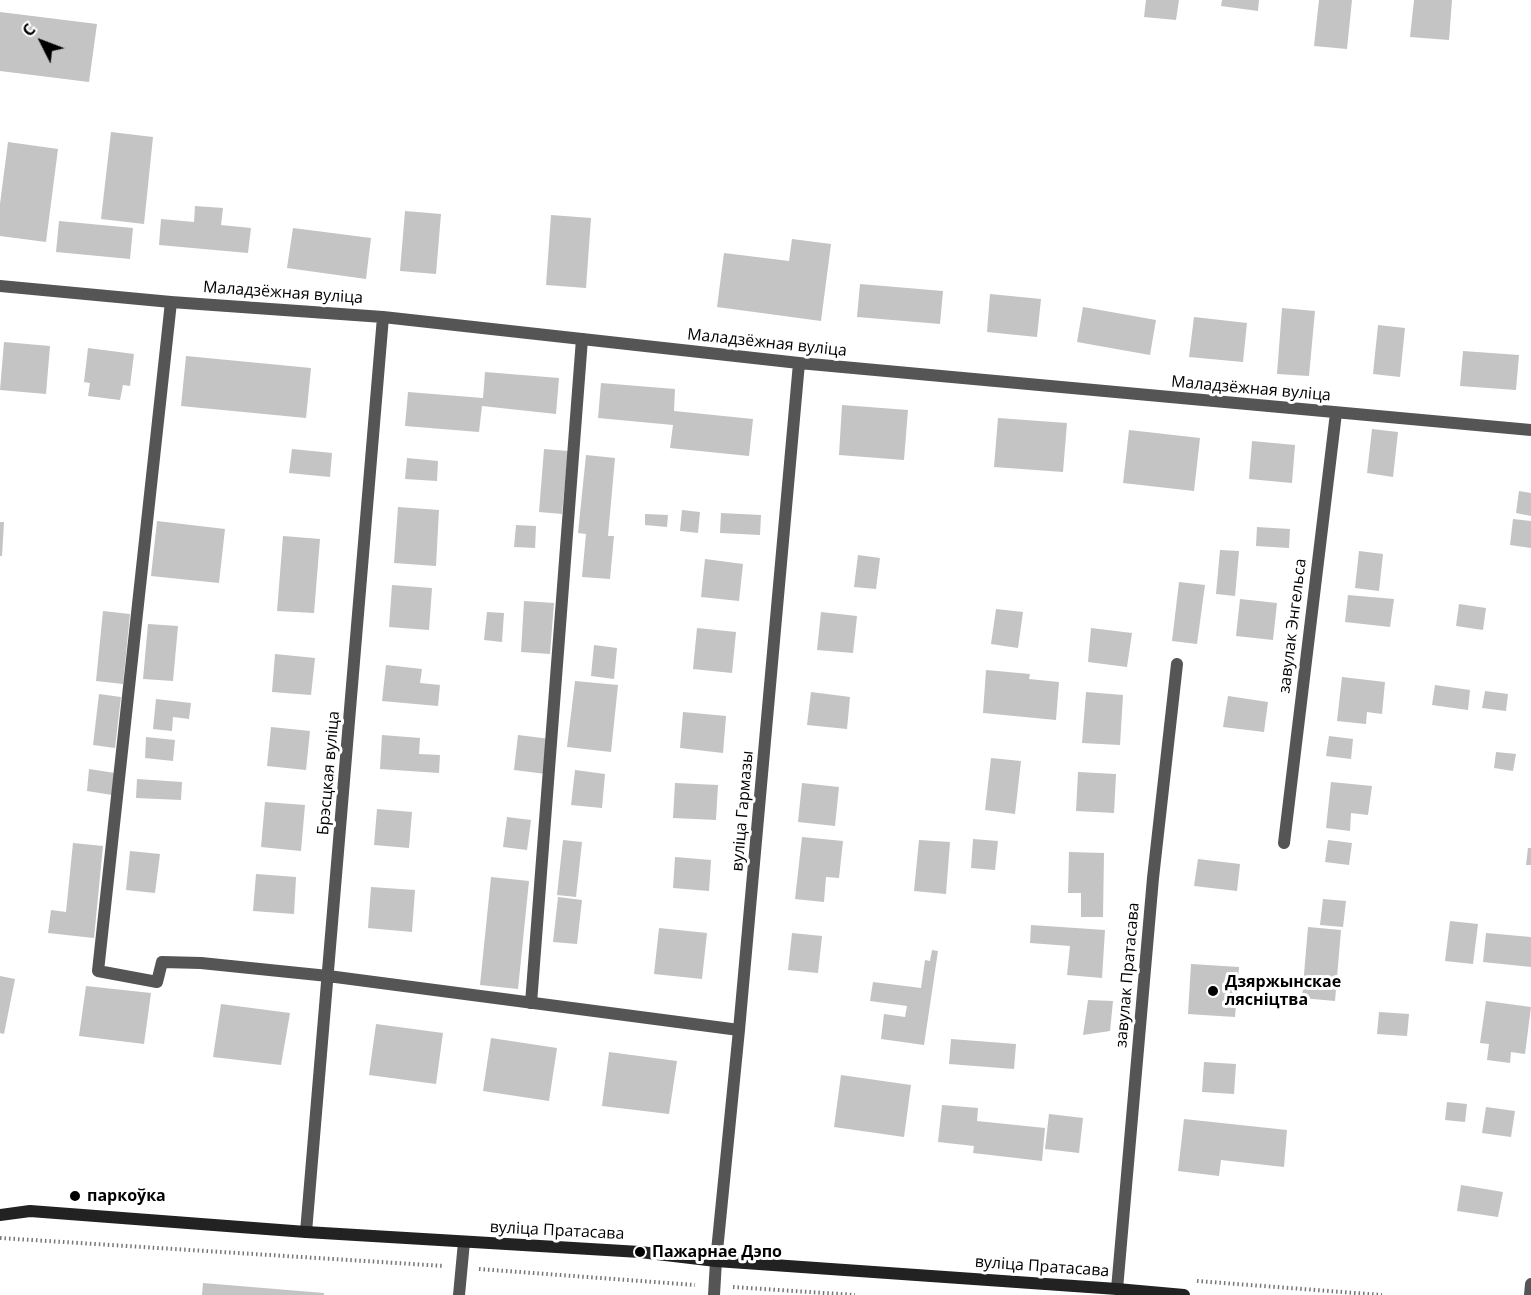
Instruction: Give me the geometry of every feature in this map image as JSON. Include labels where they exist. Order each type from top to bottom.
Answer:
[{"type":"main road","name":"вуліца Пратасава","points":[[0,1215],[30,1211],[306,1232],[640,1252],[717,1261],[1117,1292],[1184,1295]]},
{"type":"street","name":"Маладзёжная вуліца","points":[[0,286],[171,302],[383,316],[799,363],[1531,430]]},
{"type":"street","points":[[171,302],[98,971],[157,982],[162,962],[201,963],[328,976],[739,1030]]},
{"type":"street","name":"Брэсцкая вуліца","points":[[306,1232],[383,316]]},
{"type":"street","points":[[531,1003],[582,339]]},
{"type":"street","name":"вуліца Гармазы","points":[[715,1290],[799,363]]},
{"type":"street","name":"завулак Энгельса","points":[[1284,843],[1335,413]]},
{"type":"street","name":"завулак Пратасава","points":[[1117,1292],[1153,878],[1177,664]]},
{"type":"street","points":[[459,1295],[464,1242]]},
{"type":"street","points":[[1530,1295],[1531,1284]]},
{"type":"path","points":[[0,1238],[462,1267],[715,1290],[855,1295]]},
{"type":"building","points":[[1146,0],[1179,0],[1176,20],[1144,17]]},
{"type":"building","points":[[1222,0],[1259,0],[1258,11],[1221,6]]},
{"type":"building","points":[[1319,0],[1352,0],[1347,49],[1314,46]]},
{"type":"building","points":[[1414,0],[1452,0],[1449,40],[1410,37]]},
{"type":"building","points":[[0,12],[97,24],[89,82],[0,71]]},
{"type":"building","points":[[111,132],[153,137],[144,224],[101,219]]},
{"type":"building","points":[[8,142],[58,149],[46,242],[0,236],[0,204]]},
{"type":"building","points":[[195,206],[223,208],[221,225],[251,228],[248,253],[159,245],[161,219],[194,222]]},
{"type":"building","points":[[405,211],[441,214],[436,274],[400,271]]},
{"type":"building","points":[[551,215],[591,218],[586,288],[546,285]]},
{"type":"building","points":[[59,221],[133,228],[130,259],[56,252]]},
{"type":"building","points":[[293,228],[371,238],[366,279],[287,268]]},
{"type":"building","points":[[792,239],[831,244],[821,321],[717,307],[724,253],[789,261]]},
{"type":"building","points":[[860,284],[943,291],[940,324],[857,317]]},
{"type":"building","points":[[990,294],[1041,299],[1037,337],[987,332]]},
{"type":"building","points":[[1083,307],[1156,320],[1150,355],[1077,342]]},
{"type":"building","points":[[1282,308],[1315,311],[1309,376],[1277,374]]},
{"type":"building","points":[[1194,317],[1247,323],[1243,362],[1189,357]]},
{"type":"building","points":[[1378,325],[1405,328],[1400,377],[1373,374]]},
{"type":"building","points":[[4,342],[50,346],[46,394],[0,390]]},
{"type":"building","points":[[88,348],[134,354],[130,386],[123,385],[120,400],[88,396],[90,383],[84,382]]},
{"type":"building","points":[[1463,351],[1519,355],[1516,390],[1460,386]]},
{"type":"building","points":[[186,356],[311,368],[306,418],[181,406]]},
{"type":"building","points":[[485,372],[559,378],[556,414],[482,406],[479,432],[405,426],[408,392],[483,398]]},
{"type":"building","points":[[601,383],[675,389],[674,411],[753,419],[749,456],[670,448],[673,425],[598,418]]},
{"type":"building","points":[[842,405],[908,410],[904,460],[839,455]]},
{"type":"building","points":[[998,418],[1067,423],[1063,472],[994,467]]},
{"type":"building","points":[[1372,429],[1398,432],[1393,477],[1367,473]]},
{"type":"building","points":[[1129,430],[1200,438],[1194,491],[1123,483]]},
{"type":"building","points":[[1252,441],[1295,445],[1292,483],[1249,479]]},
{"type":"building","points":[[292,449],[332,453],[330,477],[289,473]]},
{"type":"building","points":[[544,449],[568,451],[562,514],[539,512]]},
{"type":"building","points":[[586,455],[615,458],[608,536],[614,536],[610,579],[582,577],[586,534],[578,533]]},
{"type":"building","points":[[407,458],[438,461],[437,481],[405,479]]},
{"type":"building","points":[[1519,491],[1531,493],[1531,516],[1516,513]]},
{"type":"building","points":[[398,507],[439,510],[436,566],[394,563]]},
{"type":"building","points":[[682,510],[700,512],[698,533],[680,531]]},
{"type":"building","points":[[721,513],[761,515],[760,535],[720,533]]},
{"type":"building","points":[[645,514],[668,515],[667,527],[645,525]]},
{"type":"building","points":[[1513,519],[1531,521],[1531,548],[1510,545]]},
{"type":"building","points":[[157,521],[225,529],[219,583],[151,576]]},
{"type":"building","points":[[0,522],[4,522],[2,556],[0,556]]},
{"type":"building","points":[[516,525],[536,526],[535,548],[514,547]]},
{"type":"building","points":[[1257,527],[1290,529],[1289,548],[1256,546]]},
{"type":"building","points":[[283,536],[320,539],[314,613],[277,611]]},
{"type":"building","points":[[1220,550],[1239,551],[1235,596],[1216,594]]},
{"type":"building","points":[[1359,551],[1383,554],[1379,591],[1355,588]]},
{"type":"building","points":[[858,555],[880,558],[876,589],[854,587]]},
{"type":"building","points":[[705,559],[743,564],[739,601],[701,597]]},
{"type":"building","points":[[1179,582],[1205,585],[1197,644],[1172,641]]},
{"type":"building","points":[[392,585],[432,588],[429,630],[389,627]]},
{"type":"building","points":[[1348,595],[1394,599],[1390,627],[1345,622]]},
{"type":"building","points":[[1240,599],[1277,603],[1273,640],[1236,636]]},
{"type":"building","points":[[524,601],[554,603],[550,654],[521,652]]},
{"type":"building","points":[[1459,604],[1486,608],[1483,630],[1456,626]]},
{"type":"building","points":[[996,609],[1023,612],[1018,648],[991,644]]},
{"type":"building","points":[[103,611],[130,614],[123,684],[96,681]]},
{"type":"building","points":[[487,612],[504,613],[502,642],[484,640]]},
{"type":"building","points":[[821,612],[857,616],[853,653],[817,650]]},
{"type":"building","points":[[148,624],[178,626],[173,681],[143,679]]},
{"type":"building","points":[[697,628],[736,632],[732,673],[693,669]]},
{"type":"building","points":[[1091,628],[1132,633],[1127,667],[1088,662]]},
{"type":"building","points":[[594,645],[617,648],[614,679],[591,676]]},
{"type":"building","points":[[275,654],[315,658],[311,695],[272,692]]},
{"type":"building","points":[[386,665],[422,669],[420,683],[440,685],[438,706],[382,701]]},
{"type":"building","points":[[986,670],[1030,674],[1029,679],[1059,682],[1056,720],[983,713]]},
{"type":"building","points":[[1342,677],[1385,682],[1382,714],[1367,712],[1366,724],[1337,721]]},
{"type":"building","points":[[575,681],[618,685],[611,752],[567,747]]},
{"type":"building","points":[[1435,685],[1470,690],[1468,710],[1432,705]]},
{"type":"building","points":[[1485,691],[1508,694],[1506,711],[1482,708]]},
{"type":"building","points":[[811,692],[850,697],[847,729],[807,725]]},
{"type":"building","points":[[1086,692],[1123,695],[1120,745],[1082,743]]},
{"type":"building","points":[[99,694],[121,697],[115,748],[93,745]]},
{"type":"building","points":[[1228,696],[1268,702],[1264,732],[1223,727]]},
{"type":"building","points":[[156,699],[191,703],[189,719],[173,717],[172,731],[153,729]]},
{"type":"building","points":[[683,712],[726,716],[723,753],[680,748]]},
{"type":"building","points":[[271,727],[310,731],[306,770],[267,766]]},
{"type":"building","points":[[382,735],[420,738],[419,754],[440,755],[439,773],[380,769]]},
{"type":"building","points":[[518,735],[550,739],[546,774],[514,770]]},
{"type":"building","points":[[1329,736],[1353,739],[1351,759],[1326,756]]},
{"type":"building","points":[[146,737],[175,740],[173,761],[145,758]]},
{"type":"building","points":[[1496,752],[1516,754],[1513,771],[1494,768]]},
{"type":"building","points":[[991,758],[1021,761],[1015,814],[985,810]]},
{"type":"building","points":[[89,769],[115,773],[112,795],[87,791]]},
{"type":"building","points":[[575,770],[605,774],[602,808],[571,805]]},
{"type":"building","points":[[1078,772],[1116,774],[1114,813],[1076,811]]},
{"type":"building","points":[[137,779],[182,782],[181,800],[136,798]]},
{"type":"building","points":[[1331,782],[1372,786],[1368,815],[1351,813],[1350,831],[1326,828]]},
{"type":"building","points":[[675,783],[718,785],[716,820],[673,818]]},
{"type":"building","points":[[802,783],[839,787],[835,826],[798,822]]},
{"type":"building","points":[[265,802],[305,805],[301,851],[261,847]]},
{"type":"building","points":[[377,809],[412,812],[409,848],[374,845]]},
{"type":"building","points":[[507,817],[531,820],[527,850],[503,847]]},
{"type":"building","points":[[802,837],[843,841],[839,878],[826,877],[824,902],[795,899]]},
{"type":"building","points":[[973,839],[998,841],[995,870],[971,868]]},
{"type":"building","points":[[563,840],[582,842],[576,897],[557,895]]},
{"type":"building","points":[[919,840],[950,842],[946,894],[914,891]]},
{"type":"building","points":[[1328,840],[1352,843],[1349,865],[1325,862]]},
{"type":"building","points":[[73,843],[103,846],[94,938],[48,933],[51,910],[66,912]]},
{"type":"building","points":[[1528,848],[1531,848],[1531,865],[1526,865]]},
{"type":"building","points":[[130,851],[160,854],[155,893],[126,890]]},
{"type":"building","points":[[1069,852],[1104,853],[1103,917],[1081,917],[1081,893],[1068,893]]},
{"type":"building","points":[[675,857],[711,860],[709,891],[673,888]]},
{"type":"building","points":[[1198,859],[1240,864],[1237,891],[1194,886]]},
{"type":"building","points":[[256,874],[296,877],[294,914],[253,911]]},
{"type":"building","points":[[491,877],[529,881],[518,989],[480,985]]},
{"type":"building","points":[[371,887],[415,890],[412,932],[368,928]]},
{"type":"building","points":[[558,897],[582,900],[577,944],[553,942]]},
{"type":"building","points":[[1323,899],[1346,901],[1343,927],[1320,925]]},
{"type":"building","points":[[1450,921],[1478,924],[1473,964],[1445,961]]},
{"type":"building","points":[[1031,925],[1105,930],[1102,978],[1067,975],[1070,946],[1030,943]]},
{"type":"building","points":[[1308,927],[1341,930],[1335,1001],[1302,998]]},
{"type":"building","points":[[659,928],[707,933],[702,979],[654,974]]},
{"type":"building","points":[[792,933],[822,936],[818,973],[788,970]]},
{"type":"building","points":[[1486,933],[1531,937],[1531,967],[1483,962]]},
{"type":"building","points":[[932,950],[938,951],[924,1045],[881,1039],[884,1014],[905,1017],[907,1006],[870,1001],[873,982],[921,988],[925,960],[930,961]]},
{"type":"building","name":"Дзяржынскае лясніцтва","points":[[1191,964],[1239,967],[1235,1017],[1188,1014]]},
{"type":"building","points":[[0,976],[15,979],[4,1034],[0,1033]]},
{"type":"building","points":[[86,986],[151,993],[144,1044],[79,1036]]},
{"type":"building","points":[[1088,1000],[1113,1001],[1110,1031],[1083,1035]]},
{"type":"building","points":[[1486,1001],[1531,1007],[1525,1054],[1511,1052],[1510,1063],[1487,1060],[1489,1044],[1480,1043]]},
{"type":"building","points":[[221,1004],[290,1013],[281,1065],[213,1057]]},
{"type":"building","points":[[1379,1012],[1409,1014],[1407,1036],[1377,1034]]},
{"type":"building","points":[[376,1024],[443,1033],[436,1084],[369,1075]]},
{"type":"building","points":[[491,1038],[557,1048],[549,1101],[483,1091]]},
{"type":"building","points":[[951,1039],[1016,1044],[1014,1069],[949,1064]]},
{"type":"building","points":[[609,1052],[677,1061],[669,1114],[602,1106]]},
{"type":"building","points":[[1204,1062],[1236,1064],[1234,1094],[1202,1092]]},
{"type":"building","points":[[841,1075],[911,1085],[904,1137],[834,1127]]},
{"type":"building","points":[[1447,1102],[1467,1104],[1465,1122],[1445,1120]]},
{"type":"building","points":[[942,1105],[978,1108],[977,1121],[1045,1128],[1042,1161],[973,1153],[974,1146],[938,1142]]},
{"type":"building","points":[[1486,1107],[1515,1111],[1511,1137],[1482,1133]]},
{"type":"building","points":[[1049,1114],[1083,1118],[1079,1153],[1045,1149]]},
{"type":"building","points":[[1184,1119],[1287,1130],[1284,1167],[1221,1160],[1219,1176],[1178,1171]]},
{"type":"building","points":[[1461,1185],[1503,1192],[1498,1217],[1457,1211]]},
{"type":"building","points":[[203,1283],[324,1293],[324,1295],[202,1295]]},
{"type":"place","name":"Дзяржынскае лясніцтва","points":[[1213,991]]},
{"type":"place","name":"паркоўка","points":[[75,1196]]},
{"type":"place","name":"Пажарнае Дэпо","points":[[640,1252]]}]
